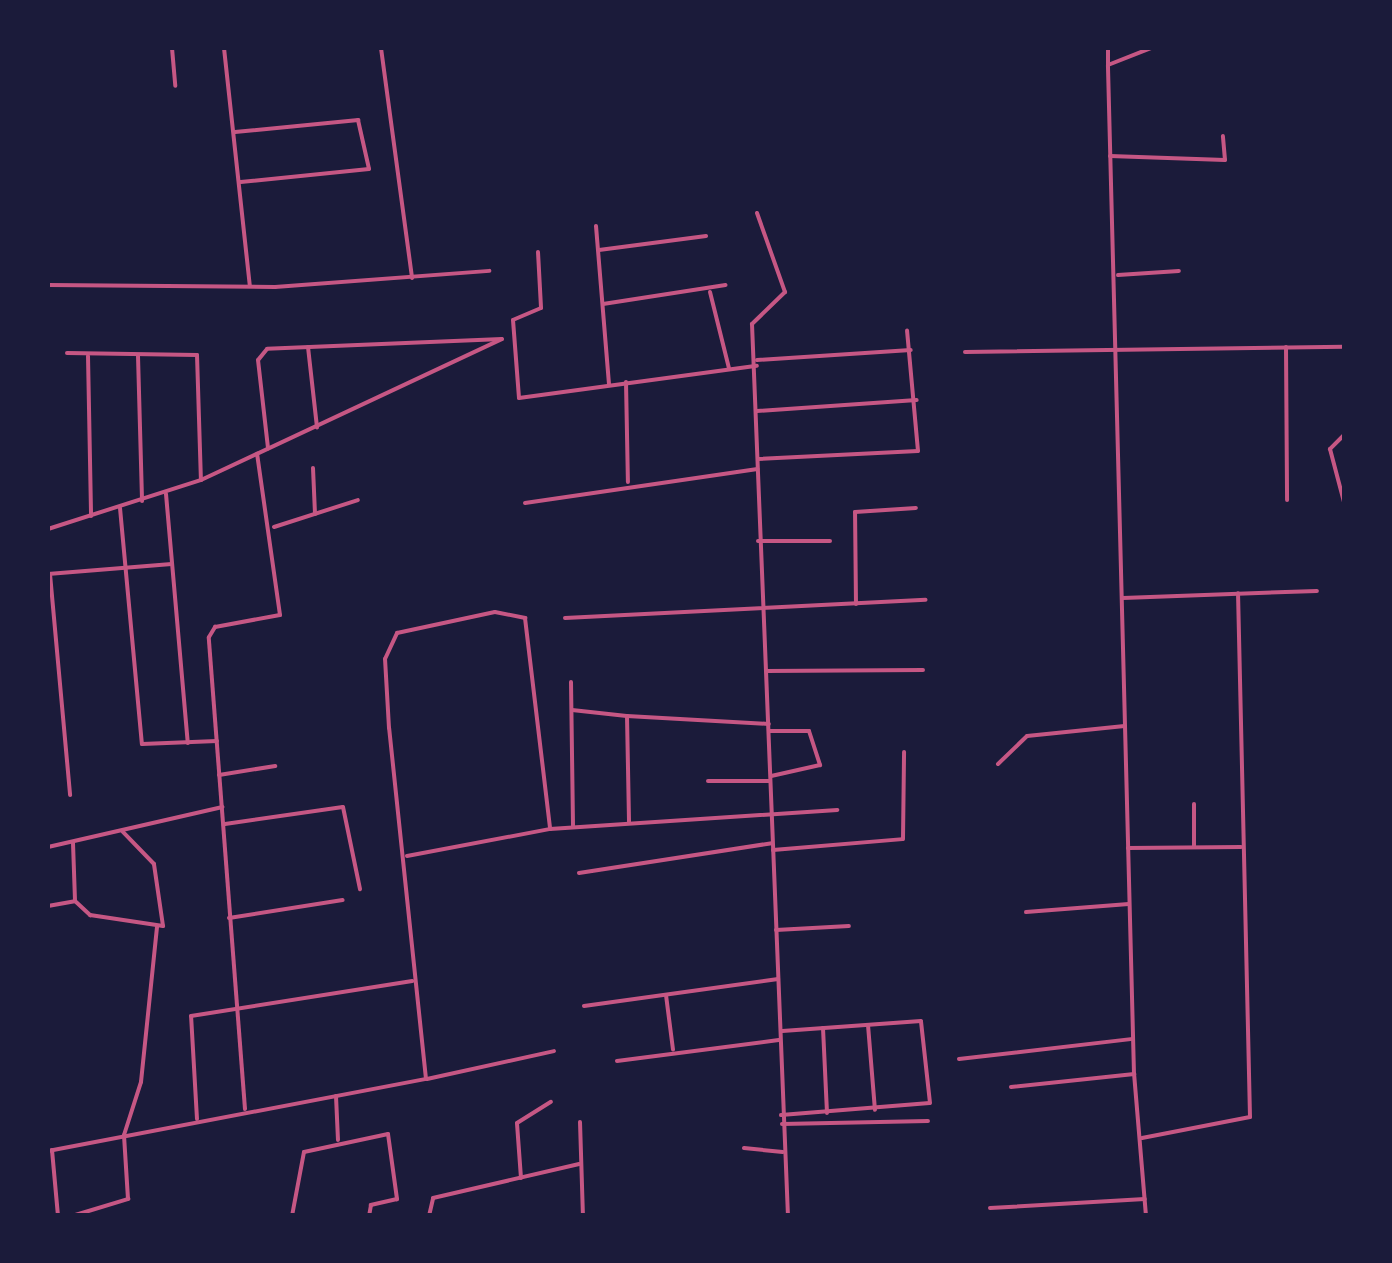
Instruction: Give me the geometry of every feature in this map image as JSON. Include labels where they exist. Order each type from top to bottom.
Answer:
[{"type":"street","points":[[172,48],[174,86]]},
{"type":"street","points":[[224,48],[250,286]]},
{"type":"street","points":[[381,48],[412,278]]},
{"type":"street","points":[[1108,48],[1118,274],[1124,726],[1134,1074],[1146,1216]]},
{"type":"street","points":[[1108,65],[1151,48]]},
{"type":"street","points":[[235,132],[358,120],[369,169],[240,182]]},
{"type":"street","points":[[1110,156],[1225,160],[1223,136]]},
{"type":"street","points":[[756,213],[785,292],[755,315],[758,541],[788,1216]]},
{"type":"street","points":[[596,226],[609,384]]},
{"type":"street","points":[[599,250],[706,236]]},
{"type":"street","points":[[538,252],[542,308],[513,320],[517,396],[757,363],[911,350]]},
{"type":"street","points":[[48,286],[250,286],[489,271]]},
{"type":"street","points":[[1118,274],[1178,271]]},
{"type":"street","points":[[603,304],[726,286]]},
{"type":"street","points":[[710,292],[729,368]]},
{"type":"street","points":[[758,459],[915,452],[917,400],[907,331]]},
{"type":"street","points":[[48,529],[202,480],[502,339],[308,345],[261,354],[268,448]]},
{"type":"street","points":[[308,345],[316,427]]},
{"type":"street","points":[[1286,347],[1287,500]]},
{"type":"street","points":[[965,352],[1344,347]]},
{"type":"street","points":[[66,353],[198,358],[202,480]]},
{"type":"street","points":[[88,354],[91,516]]},
{"type":"street","points":[[138,354],[142,501]]},
{"type":"street","points":[[626,382],[628,483]]},
{"type":"street","points":[[757,410],[917,400]]},
{"type":"street","points":[[1344,435],[1330,449],[1344,502]]},
{"type":"street","points":[[245,1109],[228,918],[210,631],[278,620],[274,527],[257,454]]},
{"type":"street","points":[[312,468],[315,514]]},
{"type":"street","points":[[524,503],[628,483],[758,469]]},
{"type":"street","points":[[166,493],[188,743]]},
{"type":"street","points":[[274,527],[358,500]]},
{"type":"street","points":[[120,508],[142,744],[216,742]]},
{"type":"street","points":[[856,604],[855,512],[916,508]]},
{"type":"street","points":[[758,541],[830,541]]},
{"type":"street","points":[[70,795],[49,574],[172,564]]},
{"type":"street","points":[[1123,598],[1317,591]]},
{"type":"street","points":[[1142,1138],[1250,1117],[1240,847],[1238,593]]},
{"type":"street","points":[[565,618],[926,600]]},
{"type":"street","points":[[426,1080],[412,981],[406,856],[385,659],[397,633],[434,621],[508,611],[525,618],[550,828]]},
{"type":"street","points":[[766,671],[923,670]]},
{"type":"street","points":[[572,682],[573,827]]},
{"type":"street","points":[[572,710],[806,728],[820,765],[770,779],[708,781]]},
{"type":"street","points":[[627,716],[629,822]]},
{"type":"street","points":[[998,764],[1027,736],[1124,726]]},
{"type":"street","points":[[579,873],[772,846],[903,839],[904,752]]},
{"type":"street","points":[[219,775],[275,766]]},
{"type":"street","points":[[1194,804],[1194,848]]},
{"type":"street","points":[[48,847],[222,806]]},
{"type":"street","points":[[224,824],[343,807],[360,889]]},
{"type":"street","points":[[406,856],[550,828],[838,810]]},
{"type":"street","points":[[72,1216],[128,1199],[124,1135],[141,1082],[157,927],[166,917],[154,864],[123,832]]},
{"type":"street","points":[[73,842],[75,901]]},
{"type":"street","points":[[1128,848],[1240,847]]},
{"type":"street","points":[[228,918],[343,900]]},
{"type":"street","points":[[48,906],[75,901],[100,919],[157,927]]},
{"type":"street","points":[[1026,912],[1129,904]]},
{"type":"street","points":[[776,930],[848,926]]},
{"type":"street","points":[[584,1006],[778,979]]},
{"type":"street","points":[[197,1119],[190,1016],[412,981]]},
{"type":"street","points":[[666,995],[673,1051]]},
{"type":"street","points":[[779,1031],[868,1024],[924,1025],[929,1106],[781,1115]]},
{"type":"street","points":[[868,1024],[875,1110]]},
{"type":"street","points":[[822,1028],[827,1112]]},
{"type":"street","points":[[960,1059],[1133,1039]]},
{"type":"street","points":[[617,1060],[779,1040]]},
{"type":"street","points":[[58,1216],[50,1150],[245,1109],[426,1080],[554,1050]]},
{"type":"street","points":[[1011,1087],[1134,1074]]},
{"type":"street","points":[[336,1096],[338,1140]]},
{"type":"street","points":[[521,1178],[517,1123],[551,1102]]},
{"type":"street","points":[[782,1124],[928,1121]]},
{"type":"street","points":[[580,1122],[583,1216]]},
{"type":"street","points":[[292,1216],[300,1156],[338,1140],[392,1136],[396,1198],[370,1205],[369,1216]]},
{"type":"street","points":[[744,1148],[783,1152]]},
{"type":"street","points":[[429,1216],[433,1198],[580,1164]]},
{"type":"street","points":[[990,1208],[1145,1199]]},
{"type":"street","points":[[1002,1208],[1002,1216]]}]
